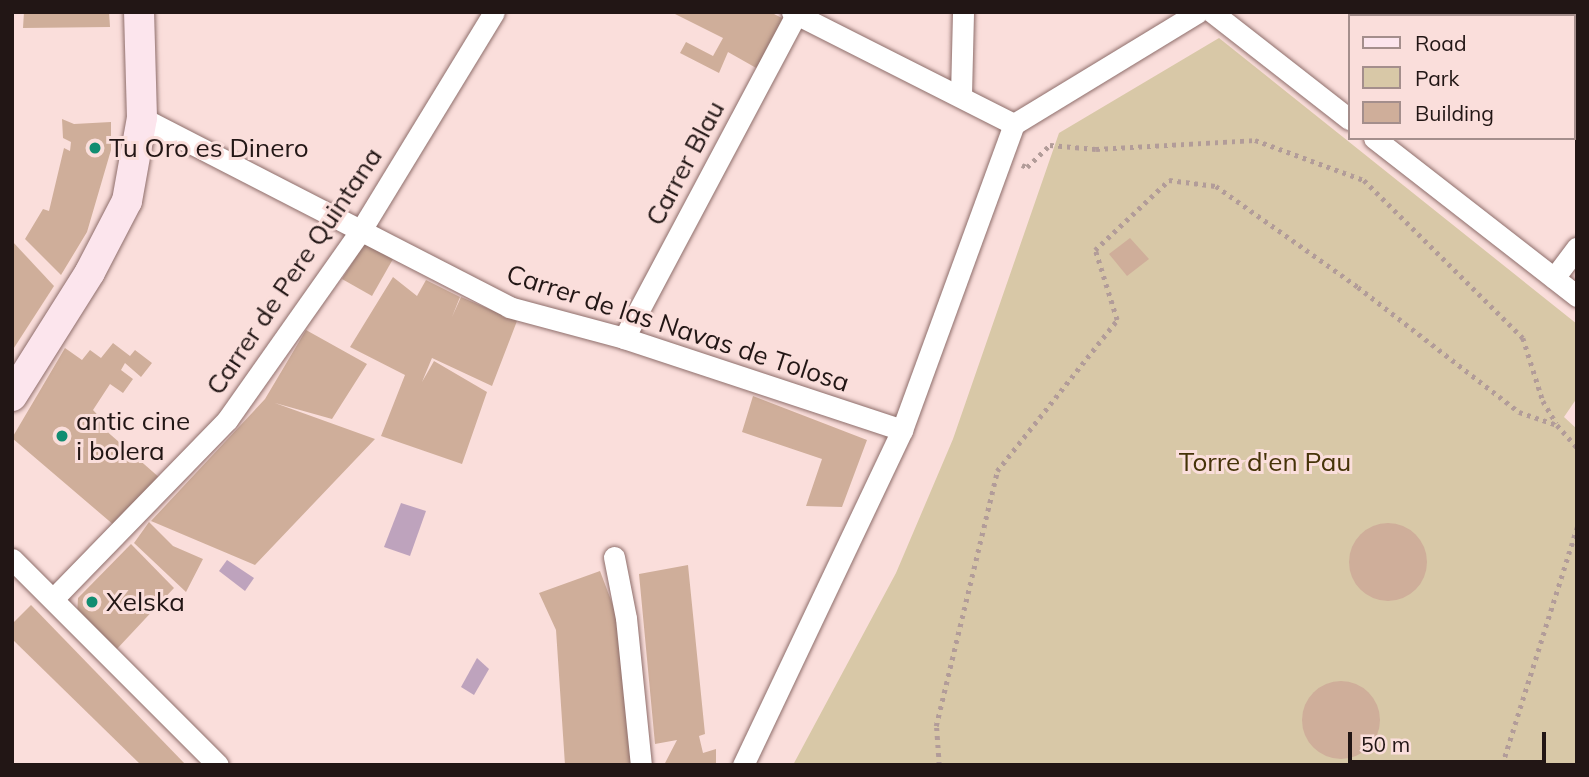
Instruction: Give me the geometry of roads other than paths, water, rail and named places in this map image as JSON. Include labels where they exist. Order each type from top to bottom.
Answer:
[{"type":"street","points":[[12,396],[90,272],[127,201],[142,117],[139,12]]},
{"type":"street","name":"Carrer de Pere Quintana","points":[[53,599],[228,420],[361,230],[494,12]]},
{"type":"street","points":[[961,95],[963,12]]},
{"type":"street","points":[[743,765],[902,430],[1014,124],[1198,12]]},
{"type":"street","points":[[1212,12],[1348,118]]},
{"type":"street","points":[[794,13],[1014,124]]},
{"type":"street","name":"Carrer Blau","points":[[624,338],[794,13]]},
{"type":"street","name":"Carrer de las Navas de Tolosa","points":[[142,117],[509,307],[624,338],[902,430]]},
{"type":"street","points":[[1377,140],[1577,296]]},
{"type":"street","points":[[1554,278],[1577,248]]},
{"type":"street","points":[[614,557],[626,618],[641,765]]},
{"type":"street","points":[[12,559],[218,765]]},
{"type":"place","name":"Tu Oro es Dinero","points":[[95,148]]},
{"type":"place","name":"antic cine i bolera","points":[[62,436]]},
{"type":"place","name":"Xelska","points":[[92,602]]},
{"type":"park label","name":"Torre d'en Pau","points":[[1265,462]]}]
